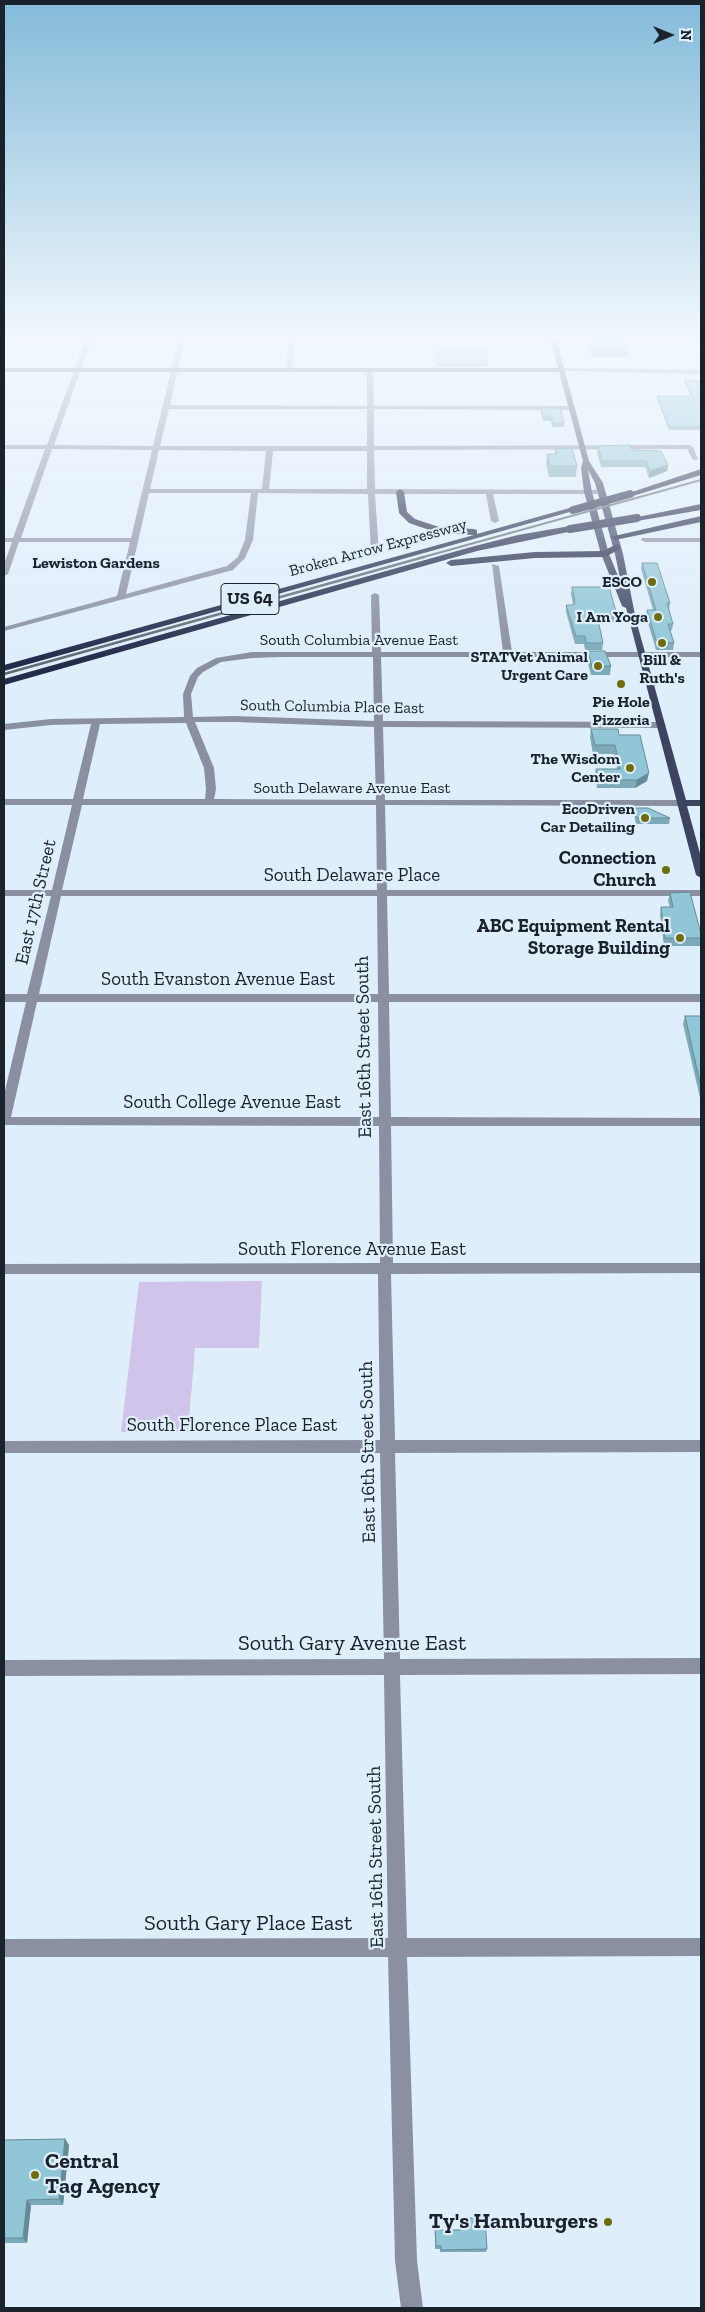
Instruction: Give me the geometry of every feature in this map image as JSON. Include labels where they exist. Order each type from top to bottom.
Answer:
[{"type":"highway","name":"Broken Arrow Expressway","points":[[4,668],[496,526],[572,510],[701,472]]},
{"type":"highway","points":[[400,492],[403,513],[418,525],[450,532],[496,526]]},
{"type":"highway","name":"Broken Arrow Expressway","points":[[4,682],[518,538],[701,507]]},
{"type":"highway","points":[[427,563],[454,563],[535,555],[605,554],[616,542],[701,519]]},
{"type":"main road","points":[[583,447],[588,492],[605,554],[632,620]]},
{"type":"main road","points":[[586,461],[593,469],[602,492],[616,542],[628,588],[632,620],[701,876]]},
{"type":"main road","name":"South Delaware Avenue East","points":[[682,803],[701,803]]},
{"type":"street","points":[[4,447],[690,447],[695,459]]},
{"type":"street","points":[[4,574],[49,447]]},
{"type":"street","points":[[121,598],[156,447]]},
{"type":"street","points":[[265,491],[270,448]]},
{"type":"street","points":[[371,448],[371,492],[375,554]]},
{"type":"street","points":[[145,491],[602,492]]},
{"type":"street","points":[[4,629],[220,571],[237,564],[242,558],[249,540],[255,491]]},
{"type":"street","points":[[489,492],[496,526]]},
{"type":"street","points":[[4,540],[134,540]]},
{"type":"street","points":[[645,540],[701,540]]},
{"type":"street","points":[[496,566],[508,655]]},
{"type":"street","name":"East 16th Street South","points":[[375,595],[381,802],[386,1268],[384,1278],[398,1948],[406,2261],[412,2308]]},
{"type":"street","name":"South Columbia Avenue East","points":[[189,720],[188,694],[194,676],[200,670],[219,660],[252,655],[701,655]]},
{"type":"street","name":"South Columbia Place East","points":[[4,727],[51,722],[244,719],[378,724],[660,725]]},
{"type":"street","points":[[189,720],[209,768],[211,789],[209,803]]},
{"type":"street","name":"East 17th Street","points":[[4,1121],[96,722]]},
{"type":"street","name":"South Delaware Avenue East","points":[[4,802],[682,803]]},
{"type":"street","name":"South Delaware Place","points":[[4,893],[701,893]]},
{"type":"street","name":"South Evanston Avenue East","points":[[4,998],[701,998]]},
{"type":"street","name":"South College Avenue East","points":[[4,1121],[701,1122]]},
{"type":"street","name":"South Florence Avenue East","points":[[4,1269],[701,1268]]},
{"type":"street","name":"South Florence Place East","points":[[4,1447],[701,1446]]},
{"type":"street","name":"South Gary Avenue East","points":[[4,1668],[701,1666]]},
{"type":"street","name":"South Gary Place East","points":[[4,1948],[701,1947]]},
{"type":"shaded area","points":[[262,1281],[259,1348],[195,1348],[188,1432],[121,1432],[139,1282]]},
{"type":"building","points":[[598,446],[630,446],[632,450],[661,451],[668,465],[650,471],[646,461],[602,461]]},
{"type":"building","points":[[572,448],[577,466],[550,466],[547,454],[557,454],[555,449]]},
{"type":"building","points":[[642,563],[657,563],[670,603],[667,603],[673,624],[668,624],[674,643],[657,643],[647,610],[656,610]]},
{"type":"building","points":[[572,587],[609,587],[617,615],[597,615],[603,643],[586,643],[585,636],[576,636],[566,605],[574,605],[575,602]]},
{"type":"building","points":[[588,651],[605,651],[611,666],[592,667]]},
{"type":"building","points":[[591,729],[618,729],[619,735],[640,735],[649,773],[637,780],[598,780],[596,769],[620,769],[615,745],[595,745]]},
{"type":"building","points":[[635,808],[648,808],[670,818],[637,818]]},
{"type":"building","points":[[690,892],[701,938],[665,938],[661,907],[673,907],[670,893]]},
{"type":"building","points":[[685,1016],[701,1016],[701,1087]]},
{"type":"building","name":"Central Tag Agency","points":[[65,2139],[59,2199],[27,2200],[23,2238],[4,2238],[4,2140]]},
{"type":"building","points":[[459,2218],[485,2218],[487,2249],[441,2250],[441,2246],[436,2246],[435,2230],[460,2230]]},
{"type":"railway","points":[[420,558],[701,480]]},
{"type":"railway","points":[[4,674],[424,557]]},
{"type":"place","name":"ESCO","points":[[652,582]]},
{"type":"place","name":"I Am Yoga","points":[[658,617]]},
{"type":"place","name":"Bill & Ruth's","points":[[662,643]]},
{"type":"place","name":"STATVet Animal Urgent Care","points":[[598,666]]},
{"type":"place","name":"Pie Hole Pizzeria","points":[[621,684]]},
{"type":"place","name":"The Wisdom Center","points":[[630,768]]},
{"type":"place","name":"EcoDriven Car Detailing","points":[[645,818]]},
{"type":"place","name":"Connection Church","points":[[666,870]]},
{"type":"place","name":"ABC Equipment Rental Storage Building","points":[[680,938]]},
{"type":"place","name":"Central Tag Agency","points":[[35,2175]]},
{"type":"place","name":"Ty's Hamburgers","points":[[608,2222]]},
{"type":"district","name":"Lewiston Gardens","points":[[96,563]]}]
